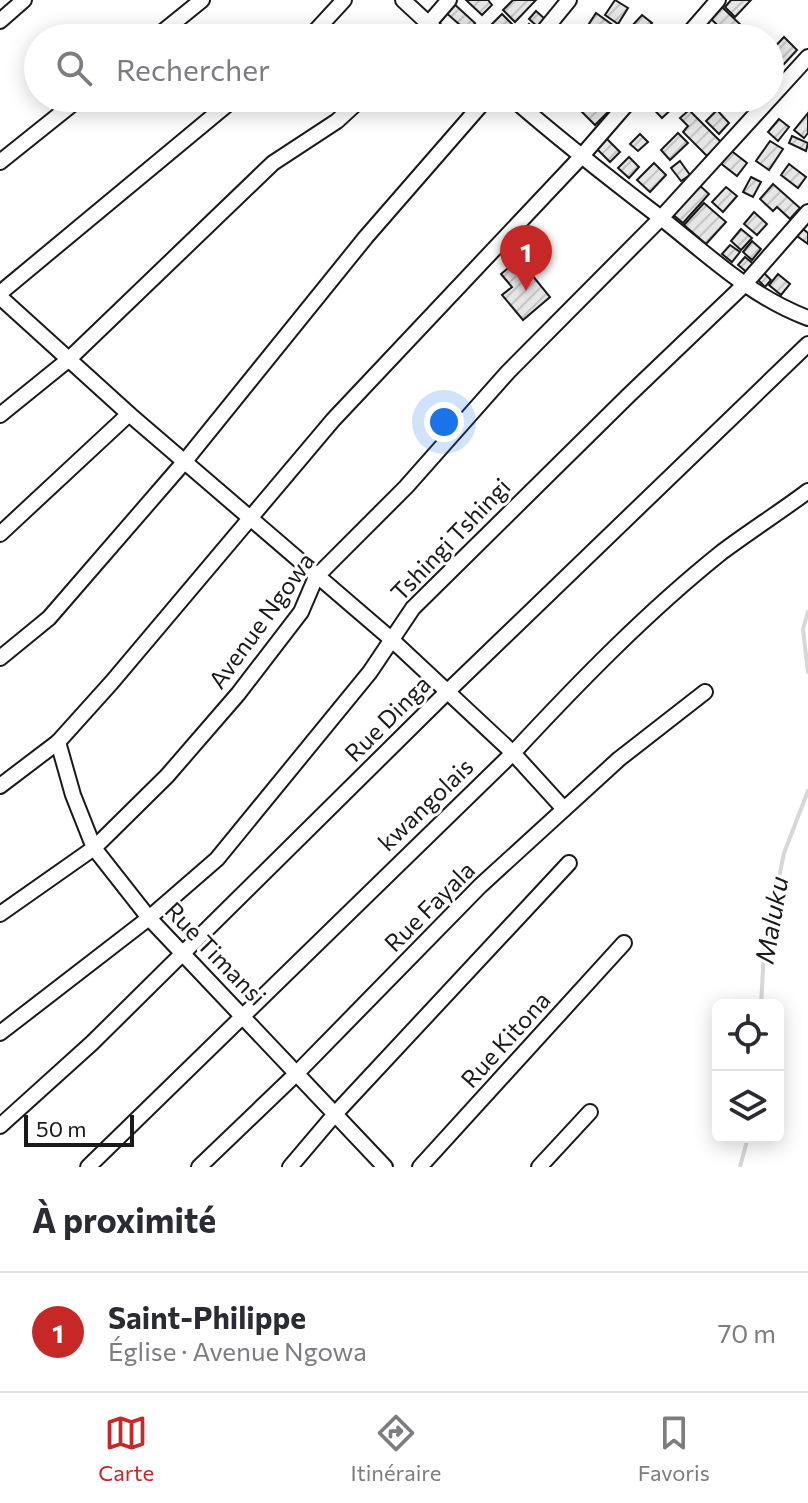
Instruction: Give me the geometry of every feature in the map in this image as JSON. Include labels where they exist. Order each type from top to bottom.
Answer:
[{"type":"street","points":[[0,21],[24,0]]},
{"type":"street","points":[[172,24],[202,0]]},
{"type":"street","points":[[322,24],[344,0]]},
{"type":"street","points":[[403,0],[428,23],[449,0]]},
{"type":"street","points":[[549,24],[569,0]]},
{"type":"street","points":[[697,24],[718,0]]},
{"type":"street","name":"Avenue Ngowa","points":[[784,83],[808,57]]},
{"type":"street","points":[[0,162],[62,112]]},
{"type":"street","points":[[218,112],[0,295],[129,414],[391,639],[513,753],[564,809]]},
{"type":"street","points":[[0,415],[68,360],[273,163],[347,112]]},
{"type":"street","points":[[0,658],[49,618],[185,461],[366,237],[475,112]]},
{"type":"street","points":[[528,112],[580,158],[744,285],[808,318]]},
{"type":"street","points":[[0,786],[58,742],[333,420],[620,112]]},
{"type":"street","name":"Avenue Ngowa","points":[[0,914],[94,848],[167,776],[238,694],[301,612],[316,577],[406,487],[508,372],[661,218],[758,112]]},
{"type":"street","name":"Tshingi Tshingi","points":[[0,1033],[149,918],[217,859],[370,672],[413,608],[744,285],[808,212]]},
{"type":"street","name":"Rue Dinga","points":[[0,1126],[92,1043],[447,692],[808,344]]},
{"type":"street","points":[[0,534],[129,414]]},
{"type":"street","name":"kwangolais","points":[[88,1167],[513,753],[571,691],[652,613],[722,553],[808,491]]},
{"type":"street","name":"Rue Fayala","points":[[199,1167],[296,1074],[480,886],[627,752],[705,692]]},
{"type":"street","name":"Rue Timansi","points":[[58,742],[73,795],[94,848],[149,918],[385,1167]]},
{"type":"street","points":[[290,1167],[335,1114],[569,863]]},
{"type":"street","name":"Rue Kitona","points":[[420,1167],[624,943]]},
{"type":"street","points":[[539,1167],[590,1112]]},
{"type":"building","points":[[466,0],[488,0],[492,5],[482,15]]},
{"type":"building","points":[[513,0],[536,0],[515,22],[503,10]]},
{"type":"building","points":[[615,0],[628,8],[618,24],[605,15]]},
{"type":"building","points":[[731,0],[751,0],[735,17],[725,7]]},
{"type":"building","points":[[452,2],[475,23],[459,24],[444,11]]},
{"type":"building","points":[[722,7],[740,24],[716,24],[711,19]]},
{"type":"building","points":[[536,11],[545,19],[541,24],[535,24],[529,19]]},
{"type":"building","points":[[596,13],[611,24],[589,24]]},
{"type":"building","points":[[502,14],[512,24],[492,24]]},
{"type":"building","points":[[642,15],[652,23],[651,24],[634,24]]},
{"type":"building","points":[[784,37],[797,50],[784,64]]},
{"type":"building","points":[[582,112],[608,112],[595,125]]},
{"type":"building","points":[[691,112],[723,144],[709,158],[683,132],[688,126],[680,118]]},
{"type":"building","points":[[719,112],[729,123],[719,134],[706,121]]},
{"type":"building","points":[[808,113],[808,133],[804,138],[794,130]]},
{"type":"building","points":[[779,119],[789,127],[778,141],[768,132]]},
{"type":"building","points":[[678,133],[688,143],[670,160],[661,150]]},
{"type":"building","points":[[640,134],[648,142],[638,151],[630,144]]},
{"type":"building","points":[[792,136],[808,143],[806,151],[789,143]]},
{"type":"building","points":[[605,137],[620,152],[610,162],[595,147]]},
{"type":"building","points":[[770,141],[783,149],[769,170],[756,161]]},
{"type":"building","points":[[729,149],[747,163],[737,176],[719,162]]},
{"type":"building","points":[[629,157],[639,167],[629,178],[618,168]]},
{"type":"building","points":[[680,161],[690,175],[681,181],[671,168]]},
{"type":"building","points":[[654,163],[666,175],[650,192],[637,180]]},
{"type":"building","points":[[789,164],[806,177],[798,188],[781,175]]},
{"type":"building","points":[[751,177],[761,182],[753,197],[743,192]]},
{"type":"building","points":[[697,183],[709,194],[683,223],[671,213]]},
{"type":"building","points":[[773,184],[800,208],[790,219],[777,207],[773,211],[760,199]]},
{"type":"building","points":[[726,187],[737,196],[723,212],[712,202]]},
{"type":"building","points":[[704,203],[726,222],[706,244],[684,225]]},
{"type":"building","points":[[754,212],[767,224],[757,235],[744,224]]},
{"type":"building","points":[[741,229],[752,238],[741,250],[731,241]]},
{"type":"building","points":[[803,229],[808,233],[808,244],[797,236]]},
{"type":"building","points":[[752,241],[761,249],[752,260],[743,252]]},
{"type":"building","points":[[730,245],[740,252],[732,262],[722,254]]},
{"type":"building","points":[[745,257],[756,266],[749,274],[738,265]]},
{"type":"building","points":[[519,259],[550,297],[523,320],[502,295],[512,287],[501,274]]},
{"type":"building","points":[[763,272],[771,280],[765,287],[757,279]]},
{"type":"building","points":[[778,274],[790,284],[781,295],[769,285]]},
{"type":"waterway","name":"Maluku","points":[[808,612],[803,629],[808,672]]},
{"type":"waterway","name":"Maluku","points":[[761,999],[764,952],[784,853],[808,791]]},
{"type":"waterway","name":"Maluku","points":[[740,1167],[746,1143]]},
{"type":"place","name":"Saint-Philippe","points":[[526,291]]}]
